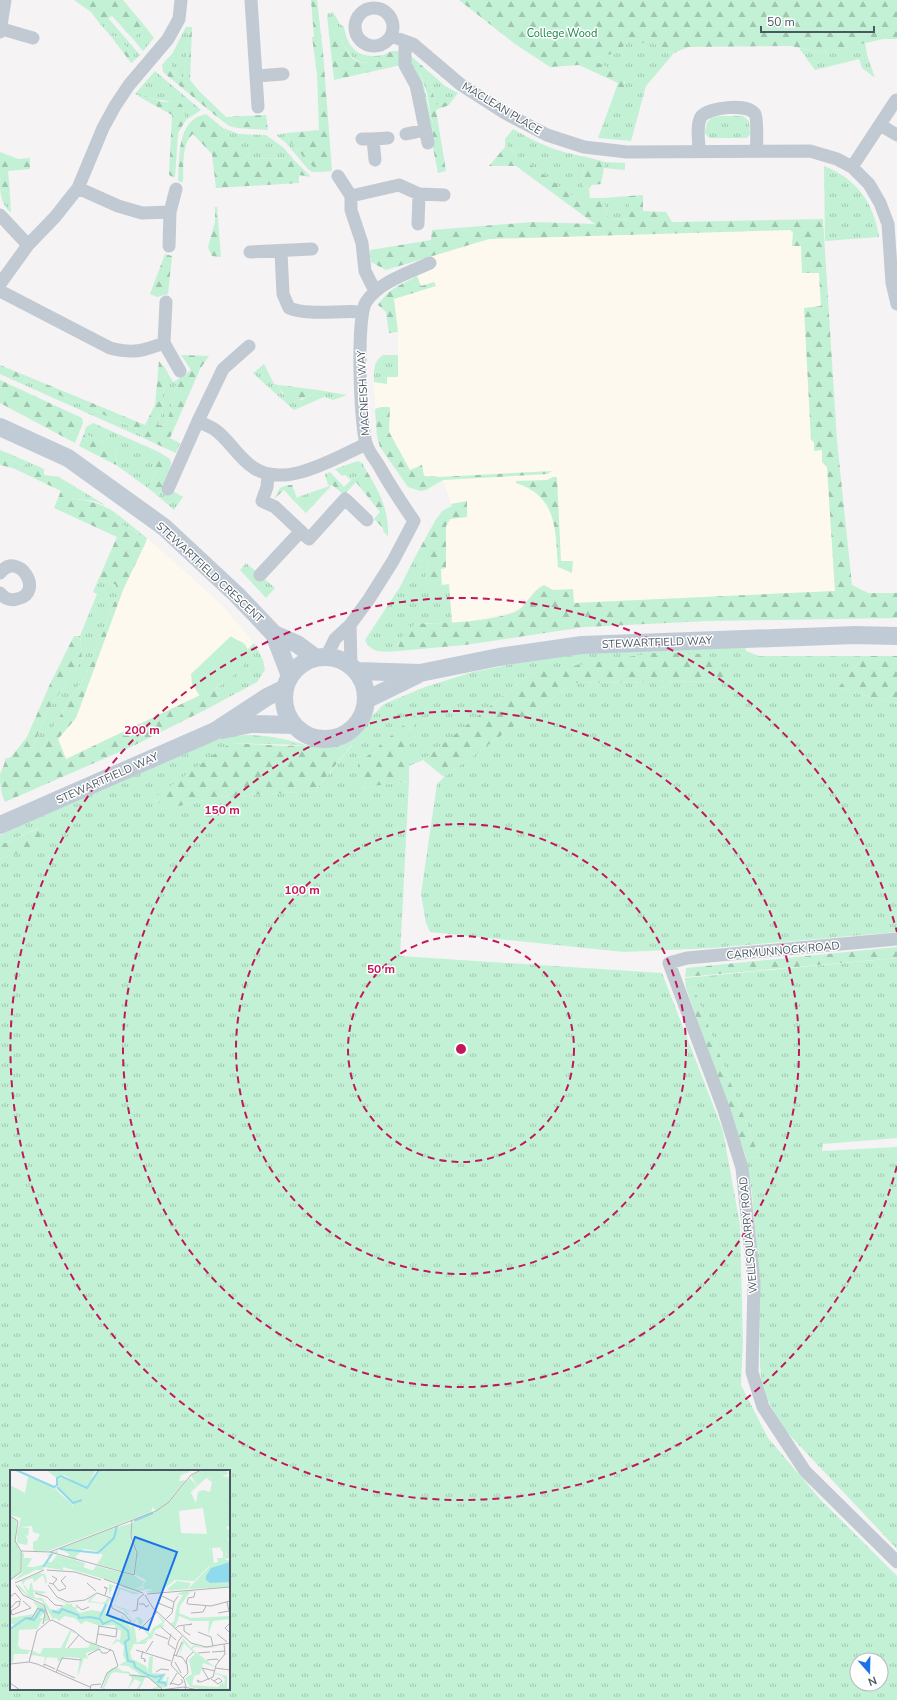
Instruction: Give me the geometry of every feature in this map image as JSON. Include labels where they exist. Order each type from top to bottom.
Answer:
[{"type":"street","points":[[5,0],[1,31],[33,38]]},
{"type":"street","points":[[0,284],[28,245],[55,217],[78,188],[103,128],[115,106],[129,85],[168,39],[179,19],[181,0]]},
{"type":"street","points":[[251,0],[258,108]]},
{"type":"street","name":"MACLEAN PLACE","points":[[391,36],[413,44],[460,84],[505,113],[547,135],[584,147],[609,151],[757,150],[810,152],[836,159],[852,167],[869,184],[880,203],[888,224],[892,283],[897,304]]},
{"type":"street","points":[[405,41],[405,65],[416,85],[427,136],[406,134]]},
{"type":"street","points":[[257,76],[283,74]]},
{"type":"street","points":[[852,167],[896,100]]},
{"type":"street","points":[[699,151],[700,118],[706,111],[714,109],[746,108],[754,113],[756,119],[757,150]]},
{"type":"street","points":[[880,125],[897,136]]},
{"type":"street","points":[[375,160],[367,139],[388,138]]},
{"type":"street","points":[[338,176],[351,196],[351,210],[362,243],[365,271],[375,291]]},
{"type":"street","points":[[351,196],[399,185],[419,194],[444,195]]},
{"type":"street","points":[[78,188],[118,206],[142,212],[170,212]]},
{"type":"street","points":[[169,246],[170,212],[176,189]]},
{"type":"street","points":[[418,224],[419,194]]},
{"type":"street","points":[[0,215],[28,245]]},
{"type":"street","points":[[250,252],[281,252],[312,249]]},
{"type":"street","points":[[281,252],[283,294],[289,308],[301,312],[348,310],[362,312]]},
{"type":"street","name":"MACNEISH WAY","points":[[321,657],[335,639],[350,625],[389,568],[414,521],[393,491],[366,444],[363,426],[360,347],[362,312],[365,303],[375,291],[430,263]]},
{"type":"street","points":[[0,291],[110,348],[126,352],[146,350],[164,343]]},
{"type":"street","points":[[166,302],[164,343],[180,371]]},
{"type":"street","points":[[168,489],[223,369],[249,346]]},
{"type":"street","points":[[198,421],[215,430],[253,468],[268,475],[288,476],[314,468],[366,444]]},
{"type":"street","name":"STEWARTFIELD CRESCENT","points":[[0,427],[68,458],[164,527],[237,595],[274,634],[321,657]]},
{"type":"street","points":[[268,475],[267,487],[262,501],[275,507],[308,539],[345,499],[367,520]]},
{"type":"street","points":[[260,575],[301,531]]},
{"type":"street","points":[[0,573],[7,568],[18,567],[27,573],[30,584],[26,594],[17,600],[6,598],[0,593]]},
{"type":"street","points":[[350,625],[354,669]]},
{"type":"street","name":"STEWARTFIELD CRESCENT","points":[[274,634],[288,682]]},
{"type":"street","name":"STEWARTFIELD WAY","points":[[354,669],[420,673],[499,657],[582,645],[848,635],[897,636]]},
{"type":"street","points":[[321,657],[336,658],[354,669],[364,685],[366,700],[360,720],[344,734],[323,739],[302,732],[294,725],[285,708],[288,682],[304,663],[321,657]]},
{"type":"street","name":"STEWARTFIELD WAY","points":[[366,700],[420,673]]},
{"type":"street","name":"STEWARTFIELD WAY","points":[[0,825],[215,731],[288,682]]},
{"type":"street","name":"STEWARTFIELD WAY","points":[[215,731],[251,724],[294,725]]},
{"type":"street","name":"CARMUNNOCK ROAD","points":[[669,963],[686,958],[897,939]]},
{"type":"street","name":"WELLSQUARRY ROAD","points":[[669,963],[724,1110],[742,1168],[754,1282],[752,1372],[763,1407],[805,1471],[897,1562]]},
{"type":"shaded area","points":[[790,230],[801,246],[802,273],[819,273],[821,307],[804,308],[811,440],[822,450],[822,462],[827,467],[835,591],[573,603],[573,589],[553,590],[543,585],[539,587],[519,609],[512,612],[467,622],[452,623],[449,585],[442,585],[441,568],[446,568],[446,526],[467,502],[451,504],[443,480],[547,474],[551,471],[439,477],[424,476],[410,470],[389,432],[390,407],[375,409],[374,382],[387,384],[387,377],[398,376],[398,332],[394,299],[434,282],[421,286],[414,262],[489,239]]},
{"type":"shaded area","points":[[147,538],[219,602],[254,643],[215,688],[66,759],[58,739],[76,718],[123,590]]},
{"type":"green space","points":[[74,0],[123,0],[144,25],[133,39],[112,16],[100,24],[91,12]]},
{"type":"green space","points":[[311,0],[317,0],[323,52],[332,171],[318,172],[289,141],[287,133],[319,130],[317,74],[312,37],[314,37]]},
{"type":"green space","name":"College Wood","points":[[459,0],[897,0],[897,39],[883,39],[823,53],[791,46],[688,47],[674,53],[653,43],[627,43],[616,53],[589,59],[624,74],[624,87],[613,112],[608,111],[618,83],[579,65],[550,67],[515,44]]},
{"type":"green space","points":[[333,12],[340,24],[344,27],[349,42],[356,51],[368,56],[383,55],[384,59],[367,62],[356,60],[348,51],[339,36],[329,34],[327,14]]},
{"type":"green space","points":[[108,18],[140,55],[135,60],[119,37],[111,36],[100,24]]},
{"type":"green space","points":[[144,25],[154,38],[143,51],[133,39]]},
{"type":"green space","points":[[186,27],[189,27],[184,77],[181,78],[174,74],[171,63],[166,60],[172,54]]},
{"type":"green space","points":[[189,27],[192,27],[190,80],[199,91],[225,116],[216,116],[163,72],[162,65],[166,60],[171,63],[174,74],[181,78],[184,77]]},
{"type":"green space","points":[[329,34],[339,36],[351,57],[355,60],[360,62],[373,61],[383,59],[383,55],[392,51],[401,51],[401,65],[334,80]]},
{"type":"green space","points":[[111,36],[119,37],[135,60],[131,63]]},
{"type":"green space","points":[[627,43],[653,43],[674,53],[646,86],[631,141],[598,138],[608,111],[613,111],[625,82],[588,59],[616,53]]},
{"type":"green space","points":[[865,43],[867,55],[875,78],[862,68],[859,59],[815,70],[799,48],[823,53]]},
{"type":"green space","points":[[411,56],[427,70],[436,105],[452,101],[449,105],[436,110],[446,171],[438,173],[432,143],[433,125],[427,93],[420,71],[409,62]]},
{"type":"green space","points":[[409,62],[420,70],[433,125],[432,143]]},
{"type":"green space","points":[[427,70],[445,86],[458,93],[452,101],[436,105]]},
{"type":"green space","points":[[155,71],[201,110],[186,120],[181,105],[135,94]]},
{"type":"green space","points":[[141,95],[163,102],[178,102],[182,105],[186,120],[178,133],[175,177],[170,176],[169,174],[172,115],[138,96]]},
{"type":"green space","points":[[206,114],[223,128],[241,153],[250,158],[293,159],[311,177],[299,175],[299,183],[216,188],[212,154],[193,134],[189,138],[185,150],[183,182],[178,181],[180,151],[184,132],[189,124],[196,118]]},
{"type":"green space","points":[[266,115],[268,130],[237,128],[226,117]]},
{"type":"green space","points":[[216,116],[225,116],[237,128],[229,126]]},
{"type":"green space","points":[[743,116],[749,121],[750,134],[747,138],[709,138],[705,133],[709,120],[713,117]]},
{"type":"green space","points":[[223,128],[239,134],[266,135],[284,148],[293,159],[250,158],[241,153]]},
{"type":"green space","points":[[513,129],[548,147],[566,153],[587,157],[581,179],[583,186],[589,189],[591,210],[508,148],[505,139]]},
{"type":"green space","points":[[287,133],[289,141],[318,172],[312,172],[308,169],[286,143],[276,135]]},
{"type":"green space","points":[[505,139],[508,148],[590,209],[590,198],[603,198],[608,219],[629,220],[629,196],[643,195],[643,211],[666,212],[672,222],[823,219],[837,441],[852,585],[868,593],[897,593],[897,618],[708,621],[585,627],[465,645],[398,651],[401,638],[416,623],[470,621],[500,617],[520,609],[540,587],[544,585],[553,590],[573,589],[574,603],[835,591],[827,467],[822,462],[822,450],[814,451],[814,442],[811,440],[804,308],[821,306],[819,273],[802,273],[801,246],[792,246],[793,232],[790,230],[489,239],[386,270],[371,262],[370,250],[431,240],[432,230],[532,222],[595,224],[516,166],[489,166],[505,147]]},
{"type":"green space","points":[[0,152],[18,159],[30,158],[30,169],[8,171],[10,193],[3,190],[0,177]]},
{"type":"green space","points":[[587,157],[605,162],[601,184],[592,185],[589,189],[583,186],[581,179]]},
{"type":"green space","points":[[605,162],[625,163],[625,170],[604,168]]},
{"type":"green space","points":[[824,166],[836,171],[846,178],[855,185],[862,194],[873,213],[879,237],[825,241]]},
{"type":"green space","points":[[0,177],[3,190],[10,193],[11,213],[3,201]]},
{"type":"green space","points":[[629,196],[629,220],[608,219],[603,198]]},
{"type":"green space","points":[[215,207],[217,207],[221,257],[212,256],[208,247],[215,222]]},
{"type":"green space","points":[[165,254],[172,256],[168,294],[157,297],[150,294]]},
{"type":"green space","points":[[417,276],[421,286],[434,282],[436,286],[394,299],[398,332],[389,333],[386,312],[378,305],[391,291]]},
{"type":"green space","points":[[181,355],[209,356],[200,369],[170,438],[180,443],[176,453],[143,438],[136,429],[16,376],[11,379],[0,374],[0,365],[145,425],[155,405],[159,361],[165,368],[162,411],[158,425],[164,426],[168,420],[177,380],[191,370]]},
{"type":"green space","points":[[383,355],[398,355],[398,377],[387,377],[387,384],[374,382],[374,370],[377,360]]},
{"type":"green space","points":[[264,364],[274,384],[278,385],[282,394],[302,400],[318,390],[347,395],[333,400],[324,397],[294,410],[253,373]]},
{"type":"green space","points":[[165,368],[173,382],[177,380],[168,420],[164,426],[158,425],[162,411]]},
{"type":"green space","points":[[16,376],[136,429],[143,438],[11,379]]},
{"type":"green space","points":[[0,380],[82,418],[83,423],[75,443],[0,403]]},
{"type":"green space","points":[[278,385],[318,390],[306,397],[296,400],[286,397]]},
{"type":"green space","points":[[390,407],[389,432],[410,470],[422,465],[424,476],[439,477],[552,471],[547,474],[443,480],[426,490],[420,491],[408,487],[380,447],[377,436],[375,409]]},
{"type":"green space","points":[[93,423],[159,452],[153,460],[157,470],[148,488],[116,465],[117,452],[109,444],[84,434],[86,427]]},
{"type":"green space","points":[[84,434],[109,444],[117,452],[116,465],[79,446]]},
{"type":"green space","points":[[0,450],[10,454],[10,460],[28,468],[35,465],[44,469],[44,475],[59,477],[69,488],[69,498],[94,503],[111,510],[117,514],[115,522],[134,530],[146,542],[123,590],[76,718],[58,739],[66,759],[215,688],[219,697],[205,710],[133,746],[5,802],[1,788],[0,774],[5,759],[11,757],[27,737],[50,684],[74,636],[80,636],[82,660],[48,710],[33,746],[35,754],[41,751],[67,703],[85,677],[116,597],[116,585],[99,578],[117,537],[54,508],[61,491],[13,468],[0,465]]},
{"type":"green space","points":[[159,452],[170,459],[171,468],[158,496],[148,488],[157,470],[152,460]]},
{"type":"green space","points":[[10,454],[35,465],[28,468],[10,460]]},
{"type":"green space","points":[[358,461],[362,463],[366,470],[351,480],[345,475],[342,476],[335,469]]},
{"type":"green space","points":[[366,470],[385,509],[388,536],[383,531],[383,528],[374,519],[380,512],[356,482],[344,495],[332,485],[328,485],[325,474],[330,472],[344,487],[351,480]]},
{"type":"green space","points":[[59,477],[105,505],[94,501],[69,498],[69,488]]},
{"type":"green space","points":[[557,477],[561,561],[573,561],[572,573],[558,567],[554,527],[552,516],[547,506],[540,497],[530,489],[516,483],[516,481],[547,480]]},
{"type":"green space","points":[[287,485],[292,485],[297,498],[294,501],[284,490],[274,499],[280,488]]},
{"type":"green space","points":[[332,485],[306,513],[294,501],[298,497]]},
{"type":"green space","points":[[162,489],[172,494],[173,491],[183,497],[174,510],[158,496]]},
{"type":"green space","points":[[467,501],[467,517],[450,519],[446,526],[446,568],[441,569],[442,590],[429,591],[425,580],[428,564],[415,557],[442,511],[452,506],[451,504]]},
{"type":"green space","points":[[117,514],[147,538],[146,542],[134,530],[115,522]]},
{"type":"green space","points":[[415,557],[428,564],[425,580],[442,590],[442,585],[449,584],[452,623],[416,623],[398,644],[398,651],[383,652],[374,650],[365,640],[400,587]]},
{"type":"green space","points":[[246,563],[275,588],[266,598],[240,570]]},
{"type":"green space","points":[[99,578],[116,585],[116,597],[85,677],[67,703],[41,751],[35,755],[33,746],[48,710],[82,660],[80,636],[97,594],[93,592]]},
{"type":"green space","points":[[231,636],[246,646],[248,654],[246,662],[241,669],[224,683],[200,696],[192,684],[191,674]]},
{"type":"green space","points":[[254,643],[263,660],[265,670],[257,682],[205,710],[219,697],[215,688],[221,685],[248,656],[248,649]]},
{"type":"green space","points":[[745,646],[746,651],[759,656],[864,656],[838,688],[897,704],[897,932],[712,948],[624,952],[430,932],[426,923],[421,894],[437,784],[444,777],[573,683],[727,681],[708,654],[531,673],[423,760],[409,766],[409,737],[418,713],[360,788],[409,781],[400,956],[662,973],[723,1131],[740,1225],[743,1341],[741,1385],[768,1438],[820,1499],[897,1576],[897,1700],[0,1700],[0,859],[42,843],[38,828],[0,845],[0,835],[201,745],[222,738],[253,735],[279,738],[306,745],[230,743],[155,799],[167,809],[217,797],[315,791],[352,745],[337,744],[355,733],[384,704],[425,687],[473,672],[537,659],[610,651]]},
{"type":"green space","points":[[652,653],[708,654],[728,681],[573,683],[444,777],[423,760],[531,673]]},
{"type":"green space","points":[[864,656],[897,656],[897,704],[838,688]]},
{"type":"green space","points":[[419,712],[409,737],[409,781],[360,788],[358,764]]},
{"type":"green space","points":[[230,743],[285,746],[352,744],[315,791],[217,797],[167,809],[154,798]]},
{"type":"green space","points":[[39,828],[42,844],[0,859],[0,845]]},
{"type":"green space","points":[[897,947],[897,958],[685,977],[686,968]]},
{"type":"green space","points":[[897,958],[897,1138],[823,1144],[822,1151],[897,1147],[897,1549],[782,1427],[762,1389],[760,1365],[759,1279],[752,1194],[746,1157],[760,1158],[694,989],[686,988],[685,978]]},
{"type":"green space","points":[[686,988],[694,989],[760,1158],[746,1157]]}]
